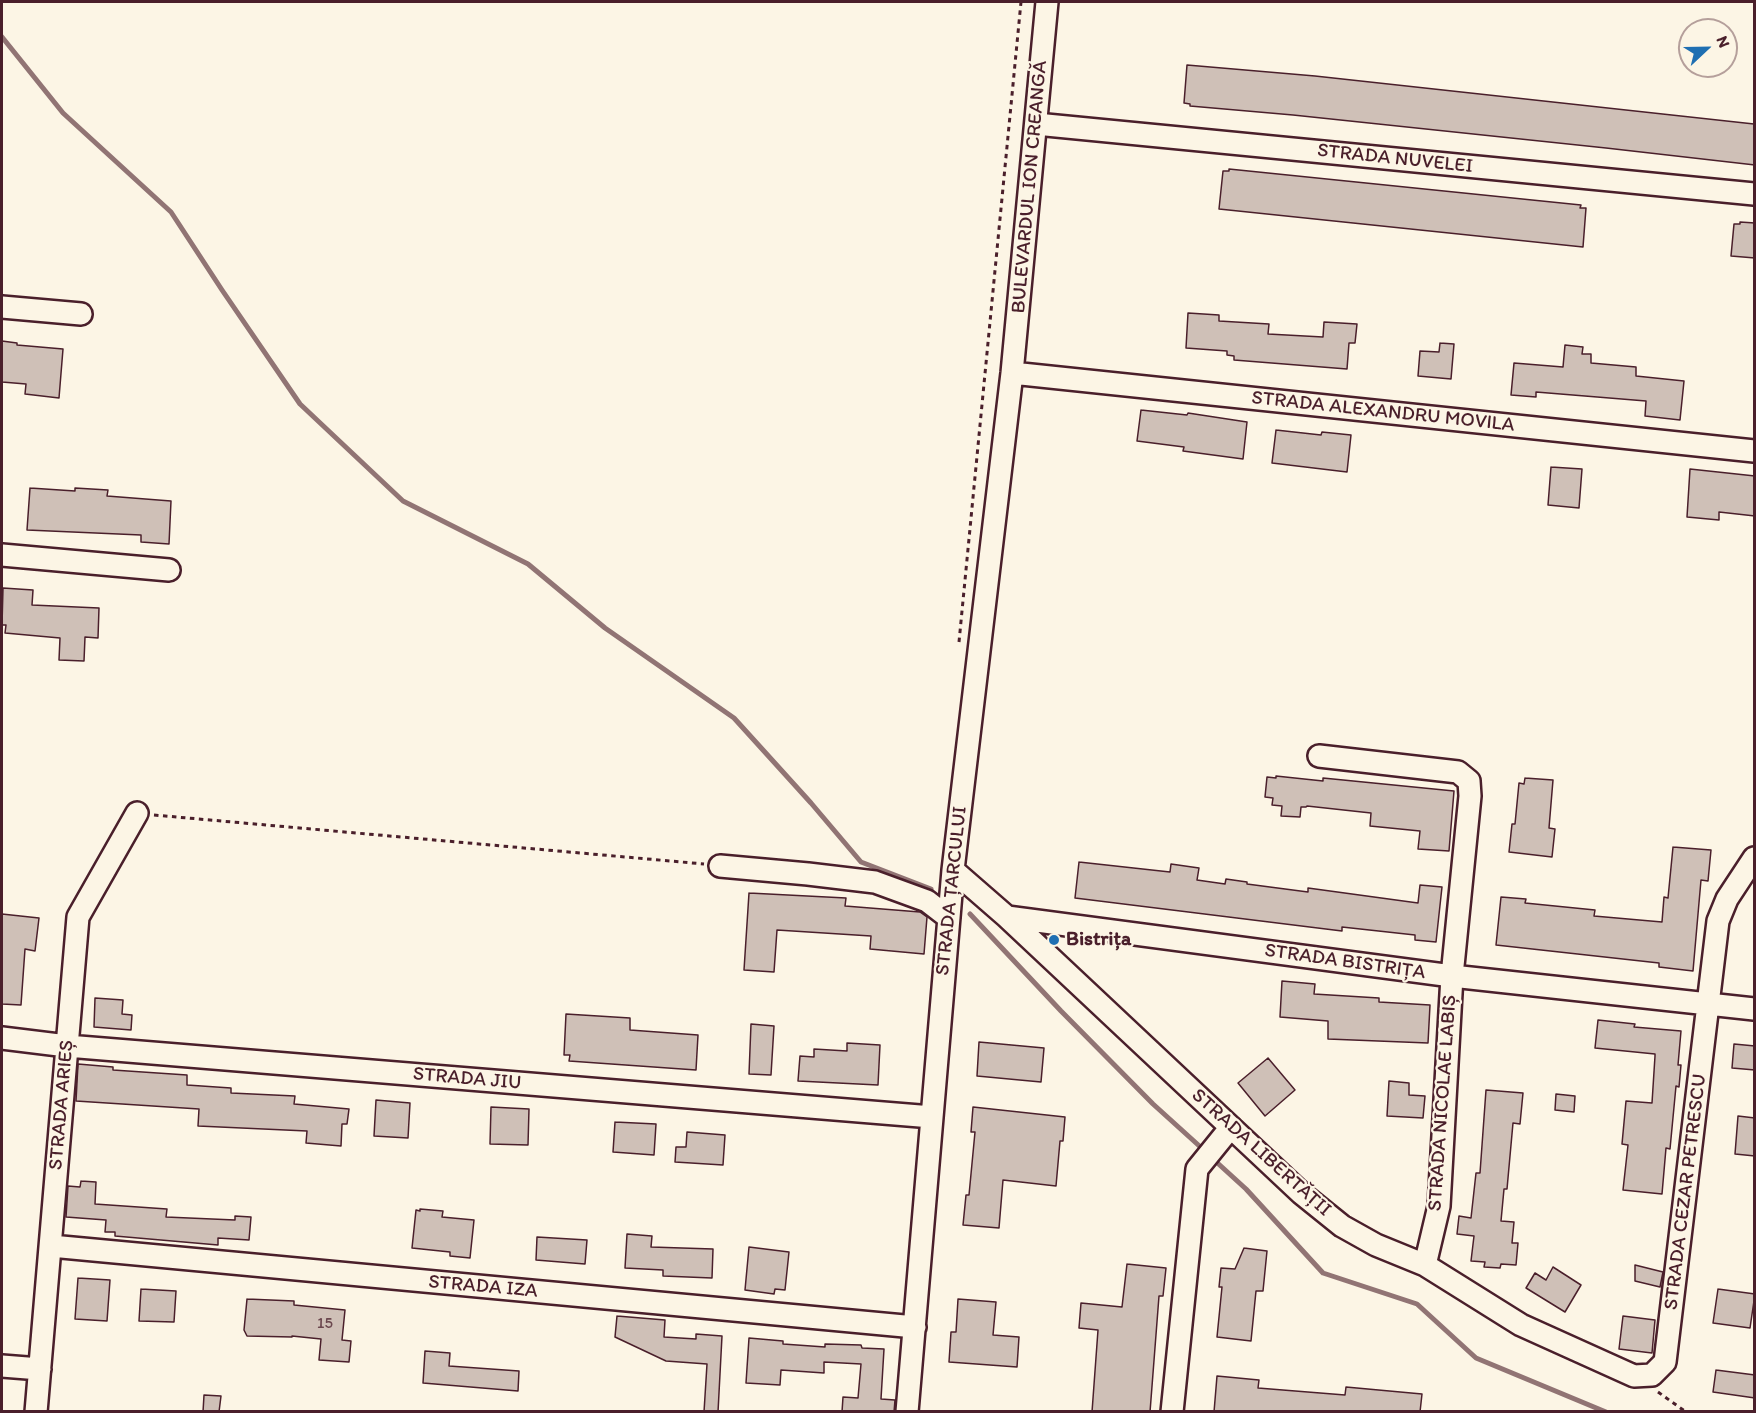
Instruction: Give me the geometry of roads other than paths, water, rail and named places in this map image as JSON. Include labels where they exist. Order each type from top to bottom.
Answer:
[{"type":"street","name":"BULEVARDUL ION CREANGĂ","points":[[1012,373],[1047,2]]},
{"type":"street","name":"STRADA NUVELEI","points":[[1036,124],[1755,194]]},
{"type":"street","points":[[2,307],[81,314]]},
{"type":"street","name":"STRADA ALEXANDRU MOVILA","points":[[1012,373],[1755,451]]},
{"type":"street","name":"STRADA ȚARCULUI","points":[[907,1412],[953,870],[1012,373]]},
{"type":"street","points":[[2,555],[169,570]]},
{"type":"street","name":"STRADA NICOLAE LABIȘ","points":[[1319,756],[1458,772],[1469,781],[1470,796],[1452,976],[1439,1206],[1425,1265]]},
{"type":"street","name":"STRADA ARIEȘ","points":[[36,1412],[78,917],[137,813]]},
{"type":"street","name":"STRADA CEZAR PETRESCU","points":[[1652,1375],[1665,1362],[1718,921],[1727,899],[1755,858]]},
{"type":"street","points":[[720,866],[808,873],[875,882],[927,901],[949,918]]},
{"type":"street","points":[[953,870],[1007,917]]},
{"type":"street","name":"STRADA BISTRIȚA","points":[[1007,917],[1452,976],[1755,1009]]},
{"type":"street","name":"STRADA LIBERTĂȚII","points":[[1007,917],[1301,1193],[1342,1226],[1376,1245],[1425,1265],[1521,1325],[1634,1376],[1652,1375]]},
{"type":"street","name":"STRADA JIU","points":[[2,1038],[67,1046],[932,1117]]},
{"type":"street","points":[[1172,1412],[1197,1168],[1231,1127]]},
{"type":"street","name":"STRADA IZA","points":[[51,1246],[915,1327]]},
{"type":"street","points":[[2,1366],[40,1369]]},
{"type":"waterway","points":[[2,37],[63,113],[171,212],[300,404],[403,501],[528,564],[605,628],[734,718],[861,862],[931,889]]},
{"type":"waterway","points":[[970,914],[1153,1104],[1206,1152]]},
{"type":"waterway","points":[[1212,1158],[1246,1189],[1323,1273],[1417,1304],[1476,1358],[1606,1412]]},
{"type":"place","name":"Bistrița","points":[[1054,940]]}]
